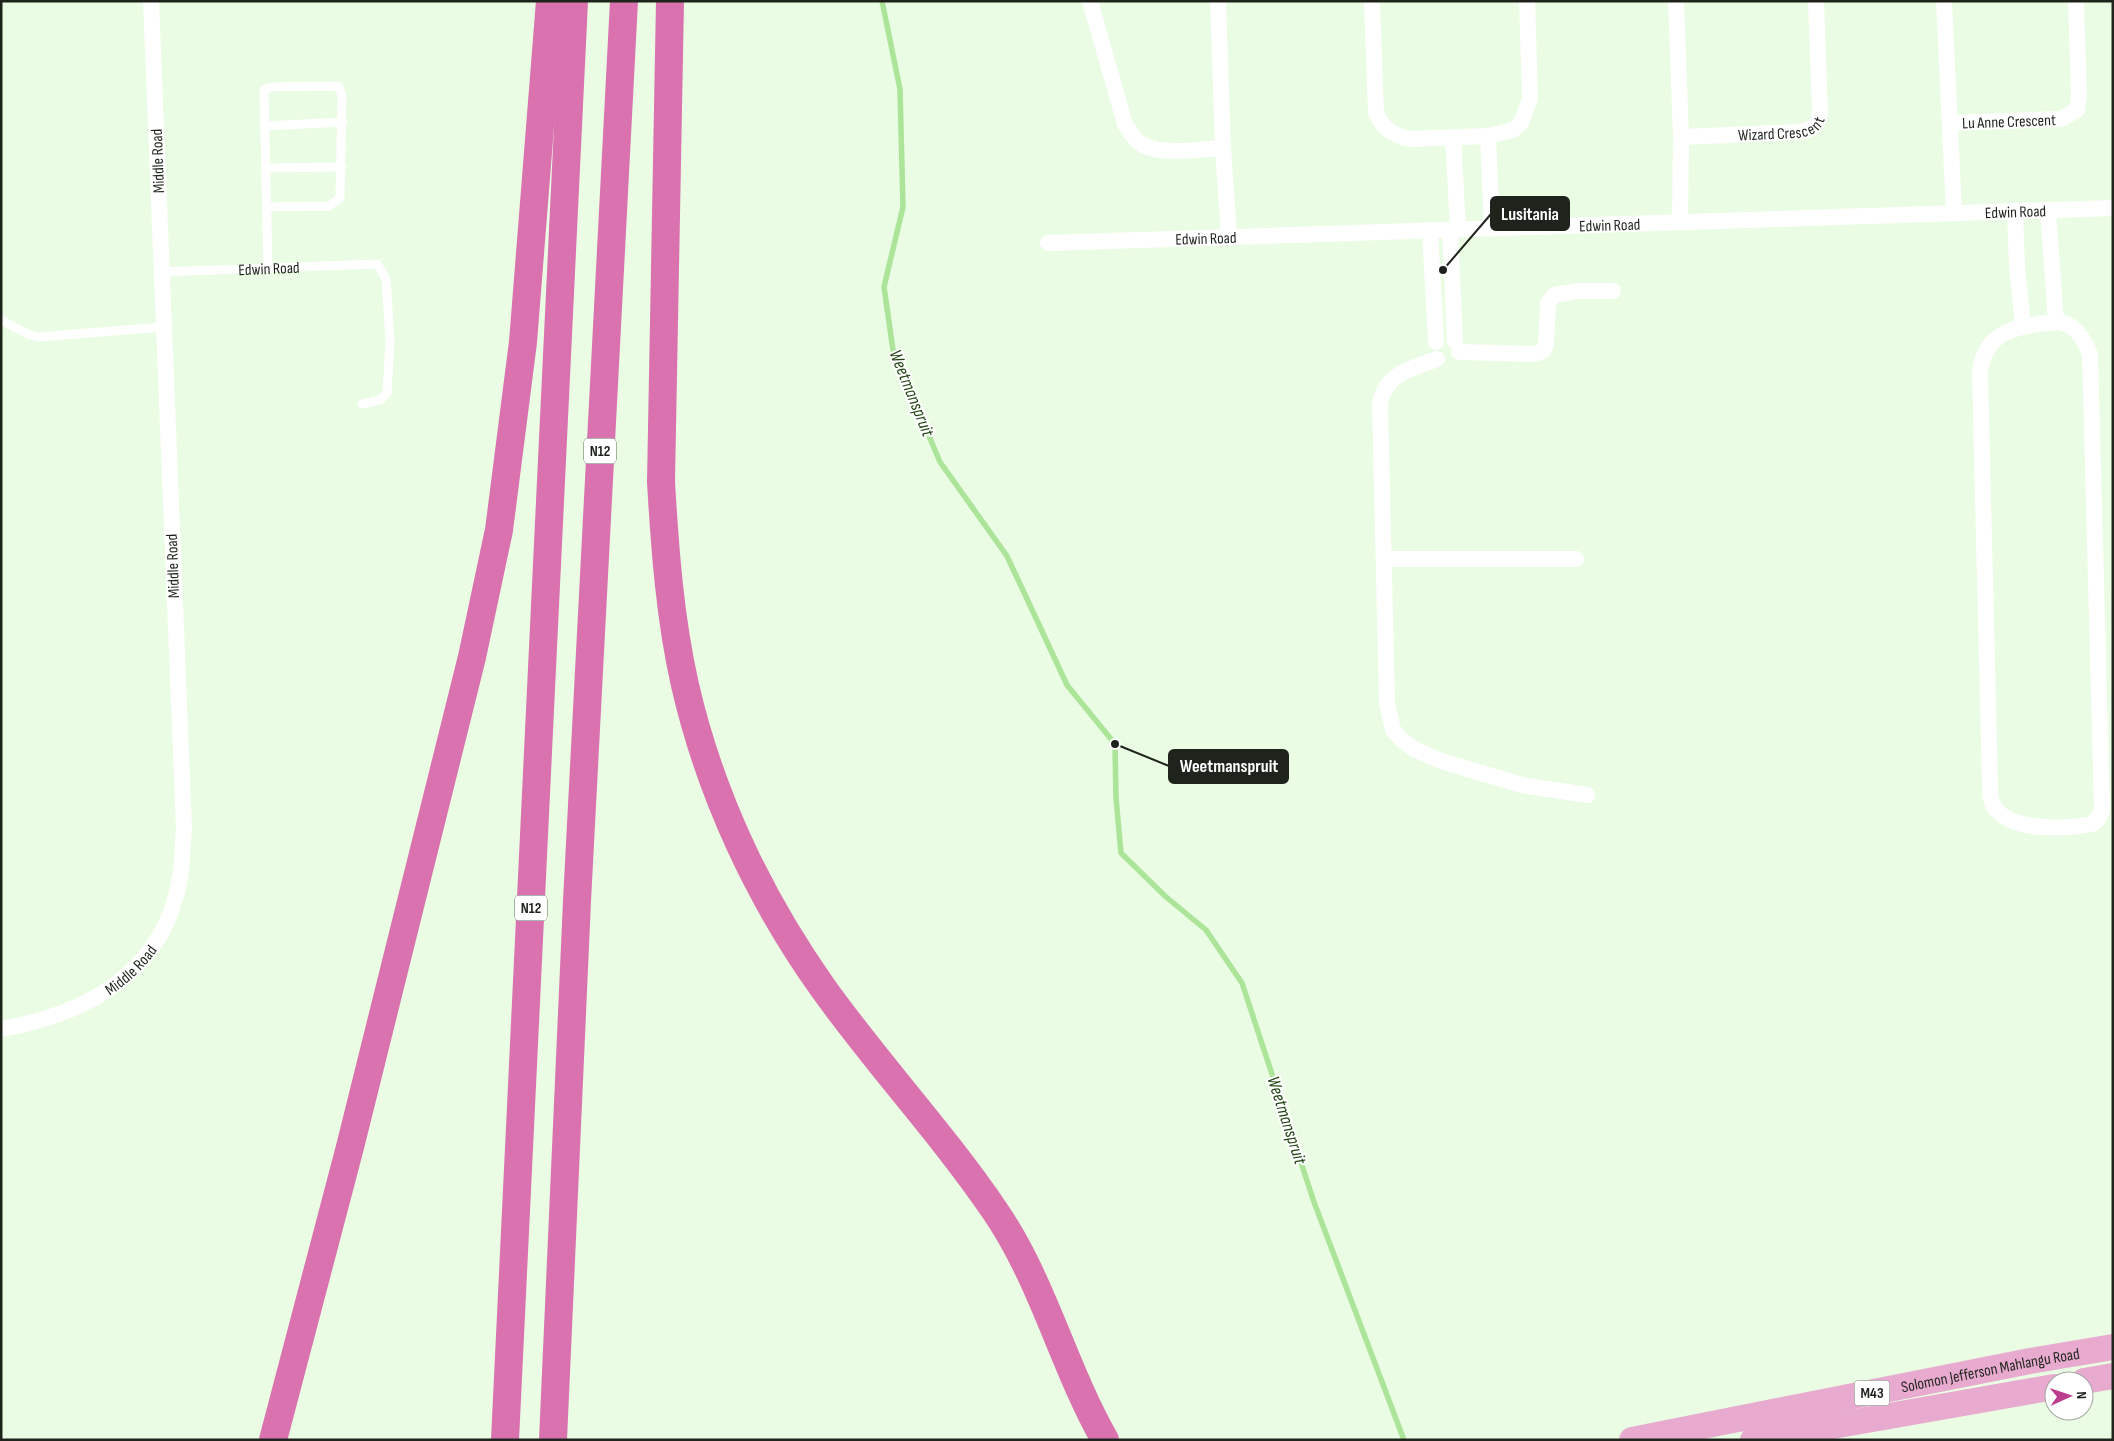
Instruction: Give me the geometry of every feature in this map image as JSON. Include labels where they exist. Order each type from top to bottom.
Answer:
[{"type":"highway","points":[[273,1440],[468,676],[498,530],[523,342],[550,1]]},
{"type":"highway","name":"N12","points":[[505,1440],[574,1]]},
{"type":"highway","name":"N12","points":[[553,1440],[554,1373],[624,1]]},
{"type":"highway","points":[[670,1],[661,482],[672,610],[685,685],[707,763],[733,830],[792,942],[823,988],[948,1146],[997,1213],[1024,1261],[1105,1440]]},
{"type":"highway","points":[[554,1373],[563,1440]]},
{"type":"main road","name":"Solomon Jefferson Mahlangu Road","points":[[1632,1440],[2113,1346]]},
{"type":"main road","name":"Solomon Jefferson Mahlangu Road","points":[[2094,1379],[2113,1376]]},
{"type":"main road","name":"Solomon Jefferson Mahlangu Road","points":[[1753,1440],[2044,1389]]},
{"type":"street","name":"Middle Road","points":[[1,1029],[32,1024],[75,1009],[100,996],[124,980],[145,959],[163,930],[180,879],[184,829],[151,1]]},
{"type":"street","points":[[1090,1],[1126,124],[1134,137],[1143,145],[1156,149],[1223,148]]},
{"type":"street","points":[[1218,1],[1223,148],[1229,236]]},
{"type":"street","points":[[1372,1],[1376,113],[1380,124],[1397,136],[1410,139],[1488,136],[1513,130],[1522,123],[1530,100],[1527,1]]},
{"type":"street","points":[[1676,1],[1681,137],[1680,221]]},
{"type":"street","name":"Wizard Crescent","points":[[1681,137],[1798,132],[1808,131],[1816,124],[1820,112],[1816,1]]},
{"type":"street","name":"Lu Anne Crescent","points":[[1944,1],[1954,212]]},
{"type":"street","name":"Lu Anne Crescent","points":[[1950,123],[2061,120],[2077,110],[2079,96],[2076,1]]},
{"type":"street","points":[[1488,136],[1492,228]]},
{"type":"street","points":[[1430,230],[1436,342],[1434,354],[1441,363],[1453,362],[1457,346],[1453,137]]},
{"type":"street","name":"Edwin Road","points":[[1048,243],[2113,208]]},
{"type":"street","points":[[2048,210],[2056,322]]},
{"type":"street","points":[[2015,212],[2017,267],[2023,326]]},
{"type":"street","points":[[1436,342],[1445,338],[1457,346],[1510,355],[1534,354],[1543,351],[1548,336],[1548,303],[1554,295],[1579,291],[1614,291]]},
{"type":"street","points":[[2056,322],[2066,323],[2082,338],[2090,354],[2103,795],[2102,810],[2098,819],[2092,824],[2083,826],[2032,827],[2016,823],[1998,811],[1992,802],[1990,786],[1980,373],[1985,350],[2002,333],[2023,326],[2056,322]]},
{"type":"street","points":[[1437,359],[1392,379],[1382,394],[1378,427],[1381,530],[1384,560],[1387,703],[1393,730],[1402,740],[1414,748],[1440,761],[1513,782],[1587,795]]},
{"type":"street","points":[[1384,560],[1576,559]]},
{"type":"lane","points":[[267,207],[335,204],[340,198],[343,122],[342,95],[338,86],[271,87],[264,90],[268,268]]},
{"type":"lane","points":[[265,126],[343,122]]},
{"type":"lane","points":[[266,168],[342,167]]},
{"type":"lane","name":"Edwin Road","points":[[161,272],[377,264],[386,279],[390,342],[387,393],[380,400],[362,404]]},
{"type":"lane","points":[[1,320],[28,334],[38,336],[163,327]]},
{"type":"waterway","name":"Weetmanspruit","points":[[882,1],[900,89],[903,207],[884,287],[893,350],[940,462],[1007,556],[1067,685],[1115,744],[1116,798],[1121,853],[1165,896],[1206,930],[1242,983],[1314,1202],[1404,1440]]},
{"type":"place","name":"Lusitania","points":[[1443,270]]},
{"type":"place","name":"Weetmanspruit","points":[[1115,744]]}]
